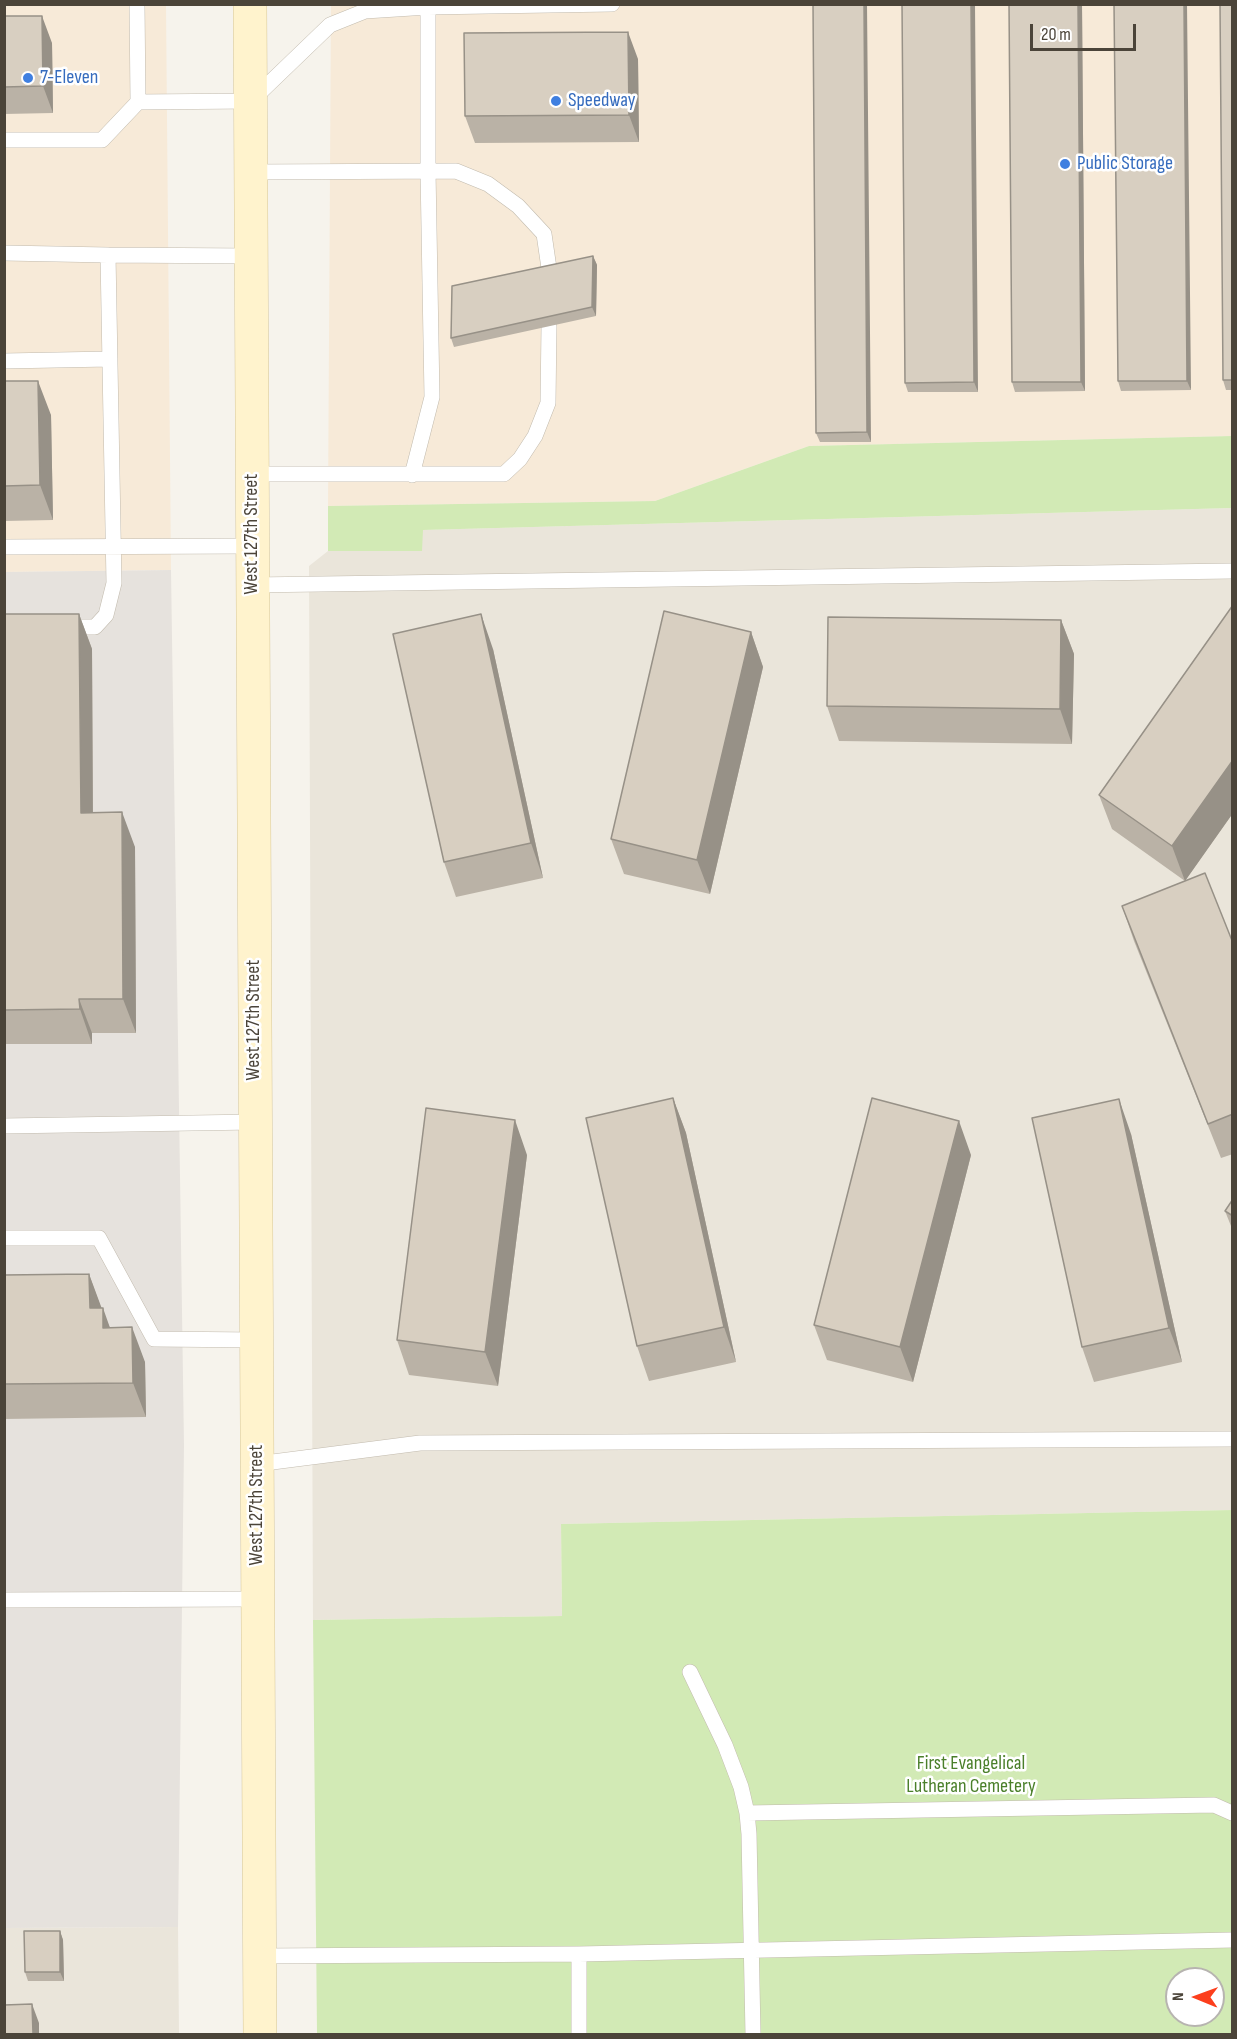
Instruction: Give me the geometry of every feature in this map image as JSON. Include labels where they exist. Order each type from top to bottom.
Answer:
[{"type":"main road","name":"West 127th Street","points":[[250,4],[260,2034]]},
{"type":"lane","points":[[4,140],[102,140],[138,102],[137,4]]},
{"type":"lane","points":[[138,102],[251,101],[330,25],[365,8],[612,4]]},
{"type":"lane","points":[[412,475],[432,397],[428,7]]},
{"type":"lane","points":[[251,172],[456,171],[488,184],[518,206],[544,234],[550,275]]},
{"type":"lane","points":[[4,253],[251,256]]},
{"type":"lane","points":[[50,627],[95,627],[106,615],[114,583],[108,255]]},
{"type":"lane","points":[[252,474],[504,474],[520,459],[535,436],[548,403],[549,326]]},
{"type":"lane","points":[[4,361],[110,359]]},
{"type":"lane","points":[[4,547],[252,546]]},
{"type":"lane","points":[[252,585],[1233,571]]},
{"type":"lane","points":[[4,1126],[255,1122]]},
{"type":"lane","points":[[4,1238],[99,1238],[154,1339],[256,1340]]},
{"type":"lane","points":[[257,1464],[420,1443],[1233,1439]]},
{"type":"lane","points":[[4,1600],[257,1599]]},
{"type":"lane","points":[[690,1672],[729,1756],[741,1787],[747,1813],[753,2034]]},
{"type":"lane","points":[[747,1813],[1214,1805],[1233,1813]]},
{"type":"lane","points":[[259,1956],[579,1954],[1233,1940]]},
{"type":"lane","points":[[579,1954],[579,2034]]},
{"type":"shaded area","points":[[4,5],[166,5],[171,570],[5,572]]},
{"type":"shaded area","points":[[331,5],[1232,5],[1232,436],[809,446],[655,501],[328,506]]},
{"type":"shaded area","points":[[1232,508],[1232,1510],[561,1524],[562,1616],[313,1620],[309,566],[328,551],[421,551],[422,530]]},
{"type":"shaded area","points":[[171,570],[184,1445],[178,1927],[5,1928],[4,572]]},
{"type":"shaded area","points":[[178,1927],[179,2034],[5,2034],[4,1928]]},
{"type":"green space","points":[[1232,436],[1232,508],[423,530],[422,551],[328,551],[328,506],[655,501],[809,446]]},
{"type":"green space","name":"First Evangelical Lutheran Cemetery","points":[[1232,1510],[1232,2034],[317,2034],[313,1620],[562,1616],[561,1524]]},
{"type":"building","points":[[813,4],[864,4],[867,432],[816,433]]},
{"type":"building","points":[[902,4],[971,4],[974,382],[905,383]]},
{"type":"building","points":[[1009,4],[1078,4],[1081,382],[1012,382]]},
{"type":"building","points":[[1114,4],[1184,4],[1187,381],[1118,381]]},
{"type":"building","points":[[1220,4],[1233,4],[1233,380],[1223,380]]},
{"type":"building","points":[[4,16],[42,16],[43,86],[4,87]]},
{"type":"building","name":"Speedway","points":[[628,32],[629,115],[465,116],[464,33]]},
{"type":"building","points":[[593,256],[592,307],[451,338],[452,286]]},
{"type":"building","points":[[4,381],[38,381],[40,485],[4,486]]},
{"type":"building","points":[[1233,605],[1233,760],[1172,846],[1099,795]]},
{"type":"building","points":[[664,611],[751,632],[697,860],[611,839]]},
{"type":"building","points":[[4,614],[79,614],[81,813],[122,812],[123,999],[79,999],[80,1009],[4,1010]]},
{"type":"building","points":[[481,614],[531,843],[444,862],[393,634]]},
{"type":"building","points":[[828,617],[1061,620],[1060,709],[827,706]]},
{"type":"building","points":[[1205,873],[1233,943],[1233,1114],[1208,1124],[1122,906]]},
{"type":"building","points":[[673,1098],[724,1327],[637,1346],[586,1118]]},
{"type":"building","points":[[872,1098],[959,1121],[900,1347],[814,1325]]},
{"type":"building","points":[[1119,1099],[1169,1328],[1082,1347],[1032,1118]]},
{"type":"building","points":[[426,1108],[515,1120],[485,1352],[397,1340]]},
{"type":"building","points":[[1233,1199],[1233,1216],[1225,1211]]},
{"type":"building","points":[[89,1274],[90,1308],[103,1308],[103,1328],[132,1327],[133,1383],[4,1384],[4,1275]]},
{"type":"building","points":[[24,1931],[60,1931],[60,1972],[25,1972]]},
{"type":"building","points":[[32,2004],[33,2034],[4,2034],[4,2005]]},
{"type":"place","name":"7-Eleven","points":[[28,78]]},
{"type":"place","name":"Speedway","points":[[556,101]]},
{"type":"place","name":"Public Storage","points":[[1065,164]]}]
